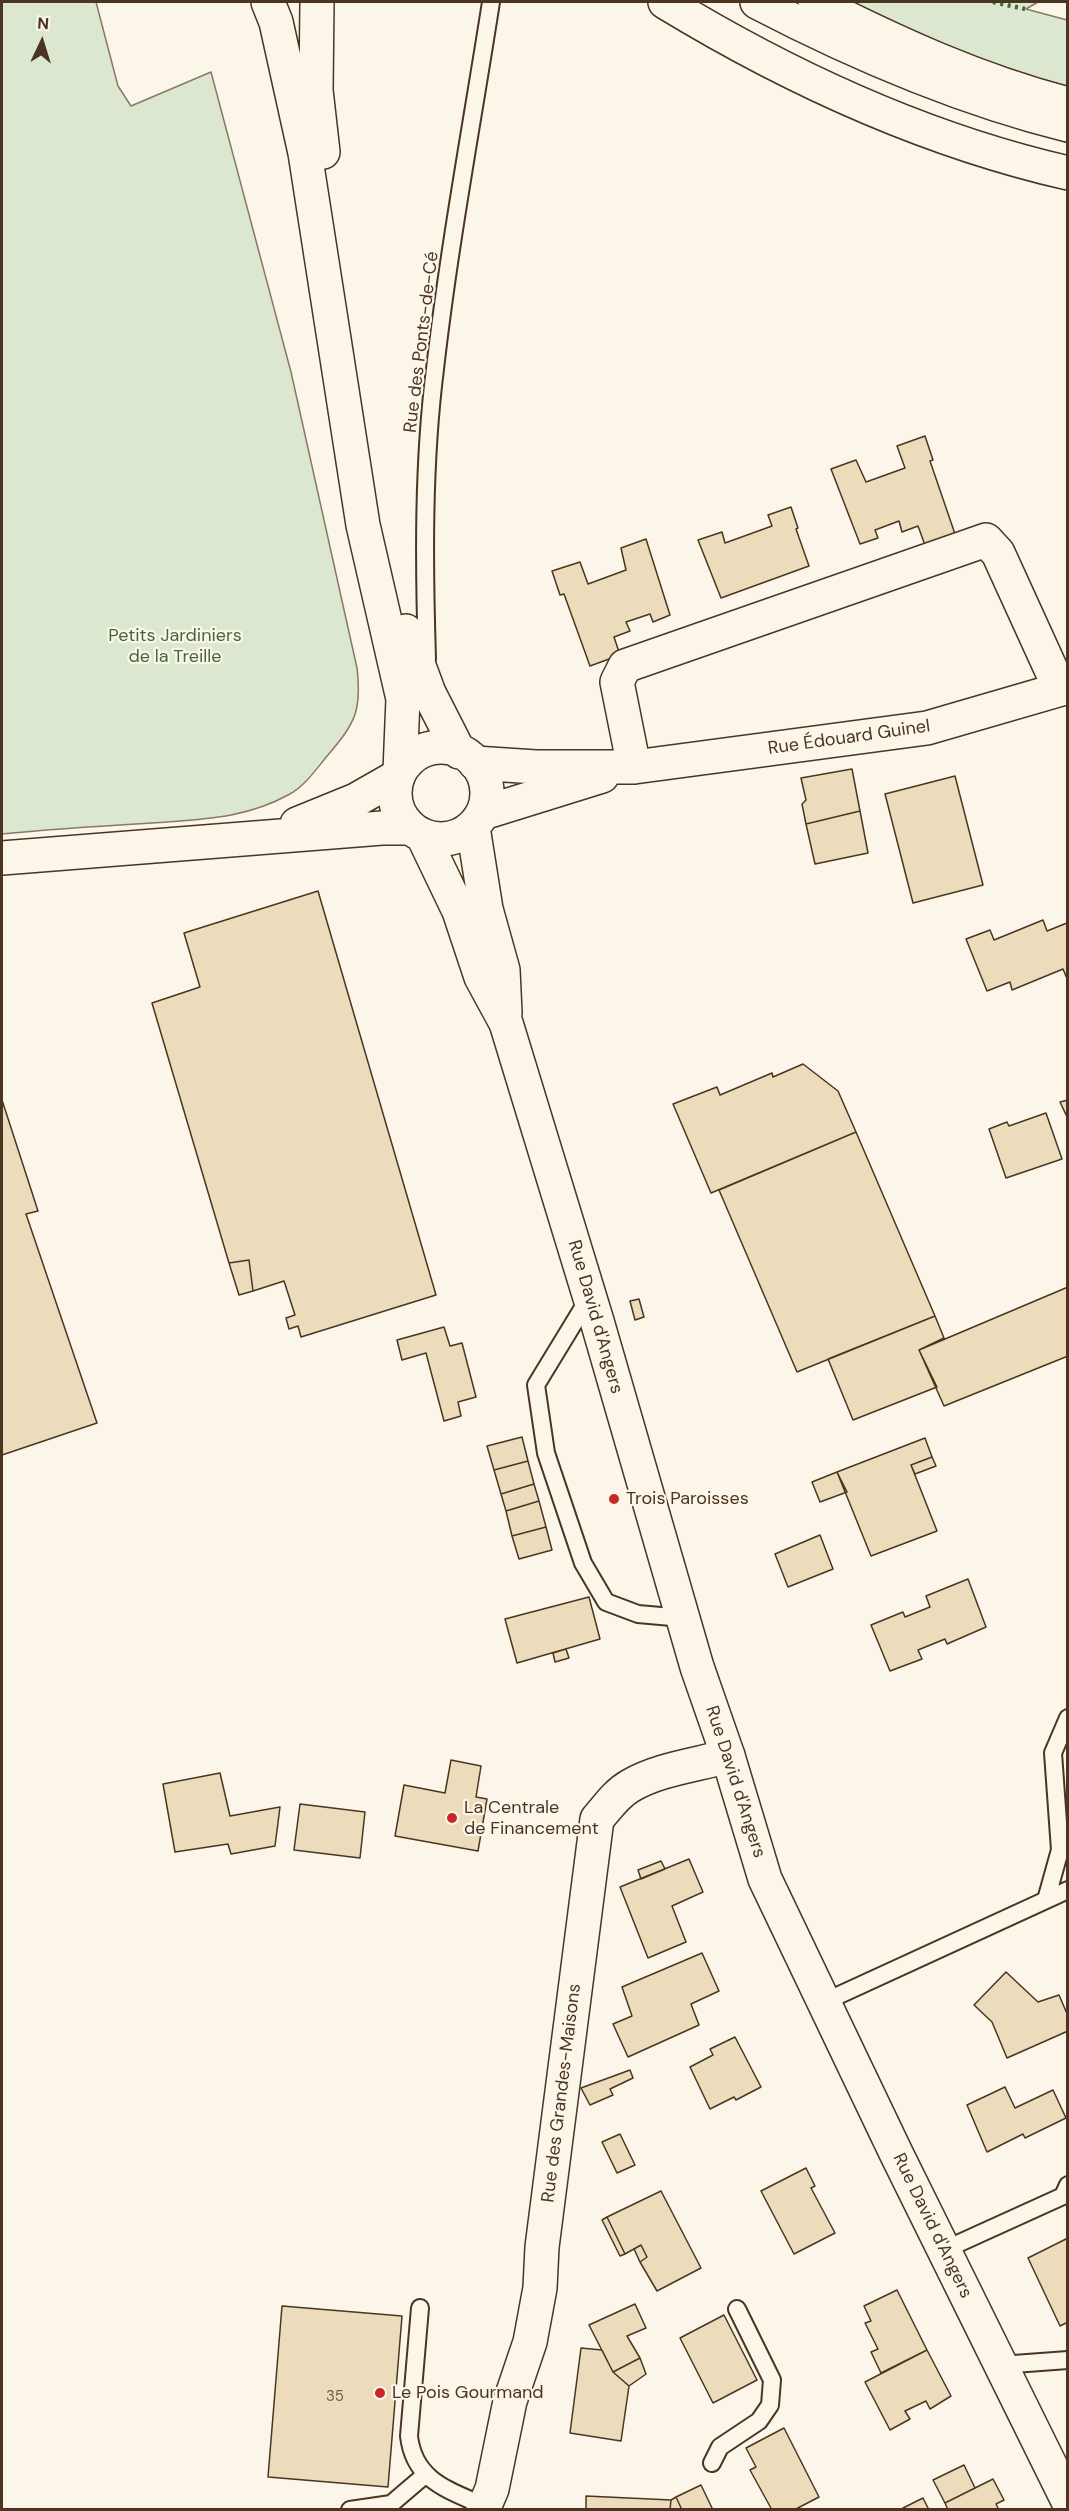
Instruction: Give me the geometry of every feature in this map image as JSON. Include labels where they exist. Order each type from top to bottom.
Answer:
[{"type":"main road","points":[[268,2],[276,22],[305,153],[363,525],[403,699],[399,774],[395,789],[396,804],[401,817],[417,832]]},
{"type":"main road","points":[[2,858],[382,828],[417,832],[436,839],[449,839],[462,835],[478,820],[486,806],[487,790],[483,776],[467,757],[428,689],[407,632],[378,523],[320,128],[316,90],[317,2]]},
{"type":"main road","points":[[665,2],[726,39],[857,104],[992,152],[1068,173]]},
{"type":"main road","points":[[757,2],[872,57],[1000,105],[1068,125]]},
{"type":"main road","points":[[815,2],[929,56],[990,80],[1068,104]]},
{"type":"main road","points":[[630,768],[617,682],[625,666],[986,540],[998,553],[1064,688]]},
{"type":"main road","name":"Rue Édouard Guinel","points":[[467,757],[536,767],[630,768],[927,728],[1064,688]]},
{"type":"main road","points":[[247,840],[329,813],[399,774],[416,755],[429,749],[445,747],[467,757]]},
{"type":"main road","name":"Rue Édouard Guinel","points":[[478,820],[630,768]]},
{"type":"main road","name":"Rue David d'Angers","points":[[478,820],[486,909],[503,970],[506,1023]]},
{"type":"main road","name":"Rue David d'Angers","points":[[417,832],[459,911],[481,977],[506,1023],[590,1297],[697,1667],[728,1755],[765,1879],[1068,2501]]},
{"type":"main road","name":"Rue des Grandes-Maisons","points":[[483,2508],[492,2489],[510,2401],[530,2342],[540,2288],[542,2247],[597,1819],[630,1785],[663,1772],[728,1755]]},
{"type":"lane","name":"Rue des Ponts-de-Cé","points":[[428,689],[425,545],[434,370],[491,2]]},
{"type":"lane","points":[[590,1297],[536,1384],[546,1453],[583,1563],[606,1602],[638,1614],[683,1618]]},
{"type":"lane","points":[[1046,1900],[1060,1850],[1053,1753],[1068,1718]]},
{"type":"lane","points":[[824,2002],[1068,1890]]},
{"type":"lane","points":[[944,2250],[1063,2196],[1068,2185]]},
{"type":"lane","points":[[420,2308],[409,2436],[413,2457],[425,2475],[483,2508]]},
{"type":"lane","points":[[712,2463],[720,2447],[759,2421],[770,2405],[772,2380],[736,2309]]},
{"type":"lane","points":[[1000,2365],[1068,2360]]},
{"type":"lane","points":[[350,2510],[391,2504],[425,2475]]},
{"type":"green space","name":"Petits Jardiniers de la Treille","points":[[2,2],[96,2],[118,86],[131,106],[211,72],[291,372],[357,668],[358,683],[354,716],[337,744],[295,791],[256,809],[206,819],[2,834]]},
{"type":"green space","points":[[847,2],[1038,2],[1026,9],[1067,20],[1067,86],[983,59]]},
{"type":"building","points":[[925,436],[933,460],[930,461],[955,534],[925,545],[918,526],[902,532],[899,521],[875,530],[878,538],[860,544],[831,469],[856,460],[866,482],[905,468],[897,446]]},
{"type":"building","points":[[791,507],[809,566],[721,598],[698,540],[722,532],[725,543],[772,526],[768,515]]},
{"type":"building","points":[[646,539],[670,615],[653,622],[650,614],[626,622],[630,631],[614,637],[620,655],[590,666],[564,594],[560,595],[552,571],[580,562],[588,584],[626,570],[621,548]]},
{"type":"building","points":[[852,769],[860,811],[806,824],[802,804],[806,800],[801,778]]},
{"type":"building","points":[[955,776],[983,885],[913,903],[885,794]]},
{"type":"building","points":[[860,811],[868,853],[815,864],[806,824]]},
{"type":"building","points":[[318,891],[436,1295],[301,1337],[298,1326],[289,1329],[286,1318],[295,1315],[284,1281],[253,1291],[249,1260],[229,1263],[152,1003],[200,987],[184,933]]},
{"type":"building","points":[[1043,920],[1047,931],[1067,923],[1068,981],[1063,969],[1012,990],[1010,982],[987,991],[966,939],[990,930],[994,940]]},
{"type":"building","points":[[803,1064],[838,1091],[856,1132],[711,1193],[673,1104],[717,1087],[720,1095],[772,1073],[773,1077]]},
{"type":"building","points":[[2,1100],[38,1211],[26,1214],[97,1423],[2,1455]]},
{"type":"building","points":[[1068,1100],[1068,1119],[1060,1102]]},
{"type":"building","points":[[1046,1113],[1062,1159],[1006,1178],[989,1129],[1007,1122],[1009,1126]]},
{"type":"building","points":[[856,1132],[935,1316],[797,1372],[719,1190]]},
{"type":"building","points":[[249,1260],[253,1291],[239,1295],[229,1263]]},
{"type":"building","points":[[1068,1287],[1068,1356],[944,1406],[919,1350]]},
{"type":"building","points":[[639,1299],[644,1317],[635,1320],[630,1301]]},
{"type":"building","points":[[935,1316],[944,1338],[919,1350],[937,1387],[853,1420],[828,1359]]},
{"type":"building","points":[[444,1327],[450,1346],[462,1343],[476,1397],[458,1402],[461,1416],[444,1421],[426,1353],[402,1360],[397,1340]]},
{"type":"building","points":[[522,1437],[528,1461],[494,1470],[487,1446]]},
{"type":"building","points":[[925,1438],[932,1457],[911,1465],[937,1531],[871,1556],[837,1472]]},
{"type":"building","points":[[932,1457],[936,1466],[915,1474],[911,1465]]},
{"type":"building","points":[[528,1461],[534,1484],[501,1494],[494,1470]]},
{"type":"building","points":[[837,1472],[847,1492],[820,1502],[812,1482]]},
{"type":"building","points":[[534,1484],[539,1501],[506,1511],[501,1494]]},
{"type":"building","points":[[539,1501],[546,1527],[512,1536],[506,1511]]},
{"type":"building","points":[[546,1527],[552,1550],[519,1559],[512,1536]]},
{"type":"building","points":[[820,1535],[833,1569],[788,1587],[775,1554]]},
{"type":"building","points":[[968,1579],[986,1627],[947,1644],[945,1639],[918,1650],[922,1659],[890,1671],[871,1625],[903,1612],[905,1617],[930,1607],[926,1596]]},
{"type":"building","points":[[589,1597],[600,1639],[517,1663],[505,1619]]},
{"type":"building","points":[[566,1649],[569,1658],[555,1662],[553,1653]]},
{"type":"building","points":[[451,1760],[481,1766],[476,1797],[487,1799],[478,1851],[395,1836],[404,1785],[445,1793]]},
{"type":"building","points":[[220,1773],[230,1816],[280,1807],[275,1846],[231,1854],[228,1844],[175,1852],[163,1784]]},
{"type":"building","points":[[300,1804],[365,1812],[360,1858],[294,1850]]},
{"type":"building","points":[[689,1859],[703,1892],[672,1906],[686,1942],[648,1958],[620,1887]]},
{"type":"building","points":[[661,1861],[665,1869],[641,1879],[638,1870]]},
{"type":"building","points":[[702,1953],[719,1991],[691,2004],[699,2025],[628,2057],[613,2024],[632,2016],[622,1987]]},
{"type":"building","points":[[1006,1972],[1038,2002],[1059,1995],[1068,2016],[1068,2031],[1007,2058],[992,2022],[974,2005]]},
{"type":"building","points":[[735,2037],[761,2087],[736,2100],[734,2097],[710,2109],[690,2067],[713,2055],[710,2049]]},
{"type":"building","points":[[630,2070],[633,2078],[610,2089],[613,2095],[590,2105],[581,2088]]},
{"type":"building","points":[[1005,2087],[1015,2108],[1053,2090],[1066,2118],[1025,2138],[1023,2134],[987,2152],[967,2105]]},
{"type":"building","points":[[620,2134],[635,2165],[617,2173],[602,2142]]},
{"type":"building","points":[[806,2168],[815,2186],[811,2188],[835,2233],[794,2254],[761,2191]]},
{"type":"building","points":[[661,2191],[701,2268],[657,2291],[640,2262],[647,2257],[641,2245],[625,2254],[607,2217]]},
{"type":"building","points":[[607,2217],[625,2254],[620,2256],[602,2220]]},
{"type":"building","points":[[1068,2238],[1068,2322],[1060,2326],[1028,2258]]},
{"type":"building","points":[[641,2245],[647,2257],[640,2262],[634,2249]]},
{"type":"building","points":[[897,2290],[927,2350],[881,2373],[871,2352],[878,2349],[865,2323],[871,2321],[864,2306]]},
{"type":"building","points":[[635,2304],[646,2328],[627,2336],[640,2358],[613,2372],[589,2325]]},
{"type":"building","points":[[282,2306],[402,2316],[388,2487],[268,2477]]},
{"type":"building","points":[[724,2315],[757,2380],[713,2403],[680,2338]]},
{"type":"building","points":[[581,2348],[602,2350],[613,2372],[629,2386],[621,2441],[570,2433]]},
{"type":"building","points":[[927,2350],[951,2396],[930,2409],[926,2401],[905,2411],[910,2419],[890,2430],[865,2382]]},
{"type":"building","points":[[640,2358],[646,2374],[629,2386],[613,2372]]},
{"type":"building","points":[[784,2428],[819,2497],[794,2510],[772,2510],[750,2470],[756,2467],[746,2448]]},
{"type":"building","points":[[964,2465],[975,2488],[945,2503],[933,2480]]},
{"type":"building","points":[[993,2479],[1004,2500],[996,2504],[999,2510],[948,2510],[945,2503]]},
{"type":"building","points":[[701,2485],[713,2510],[682,2510],[676,2497]]},
{"type":"building","points":[[586,2496],[671,2500],[670,2510],[586,2510]]},
{"type":"building","points":[[676,2497],[682,2510],[670,2510],[671,2500]]},
{"type":"building","points":[[923,2498],[929,2510],[904,2510],[903,2508]]},
{"type":"hedge","points":[[993,2],[1025,9]]},
{"type":"place","name":"Trois Paroisses","points":[[614,1499]]},
{"type":"place","name":"La Centrale de Financement","points":[[452,1818]]},
{"type":"place","name":"Le Pois Gourmand","points":[[380,2393]]}]
